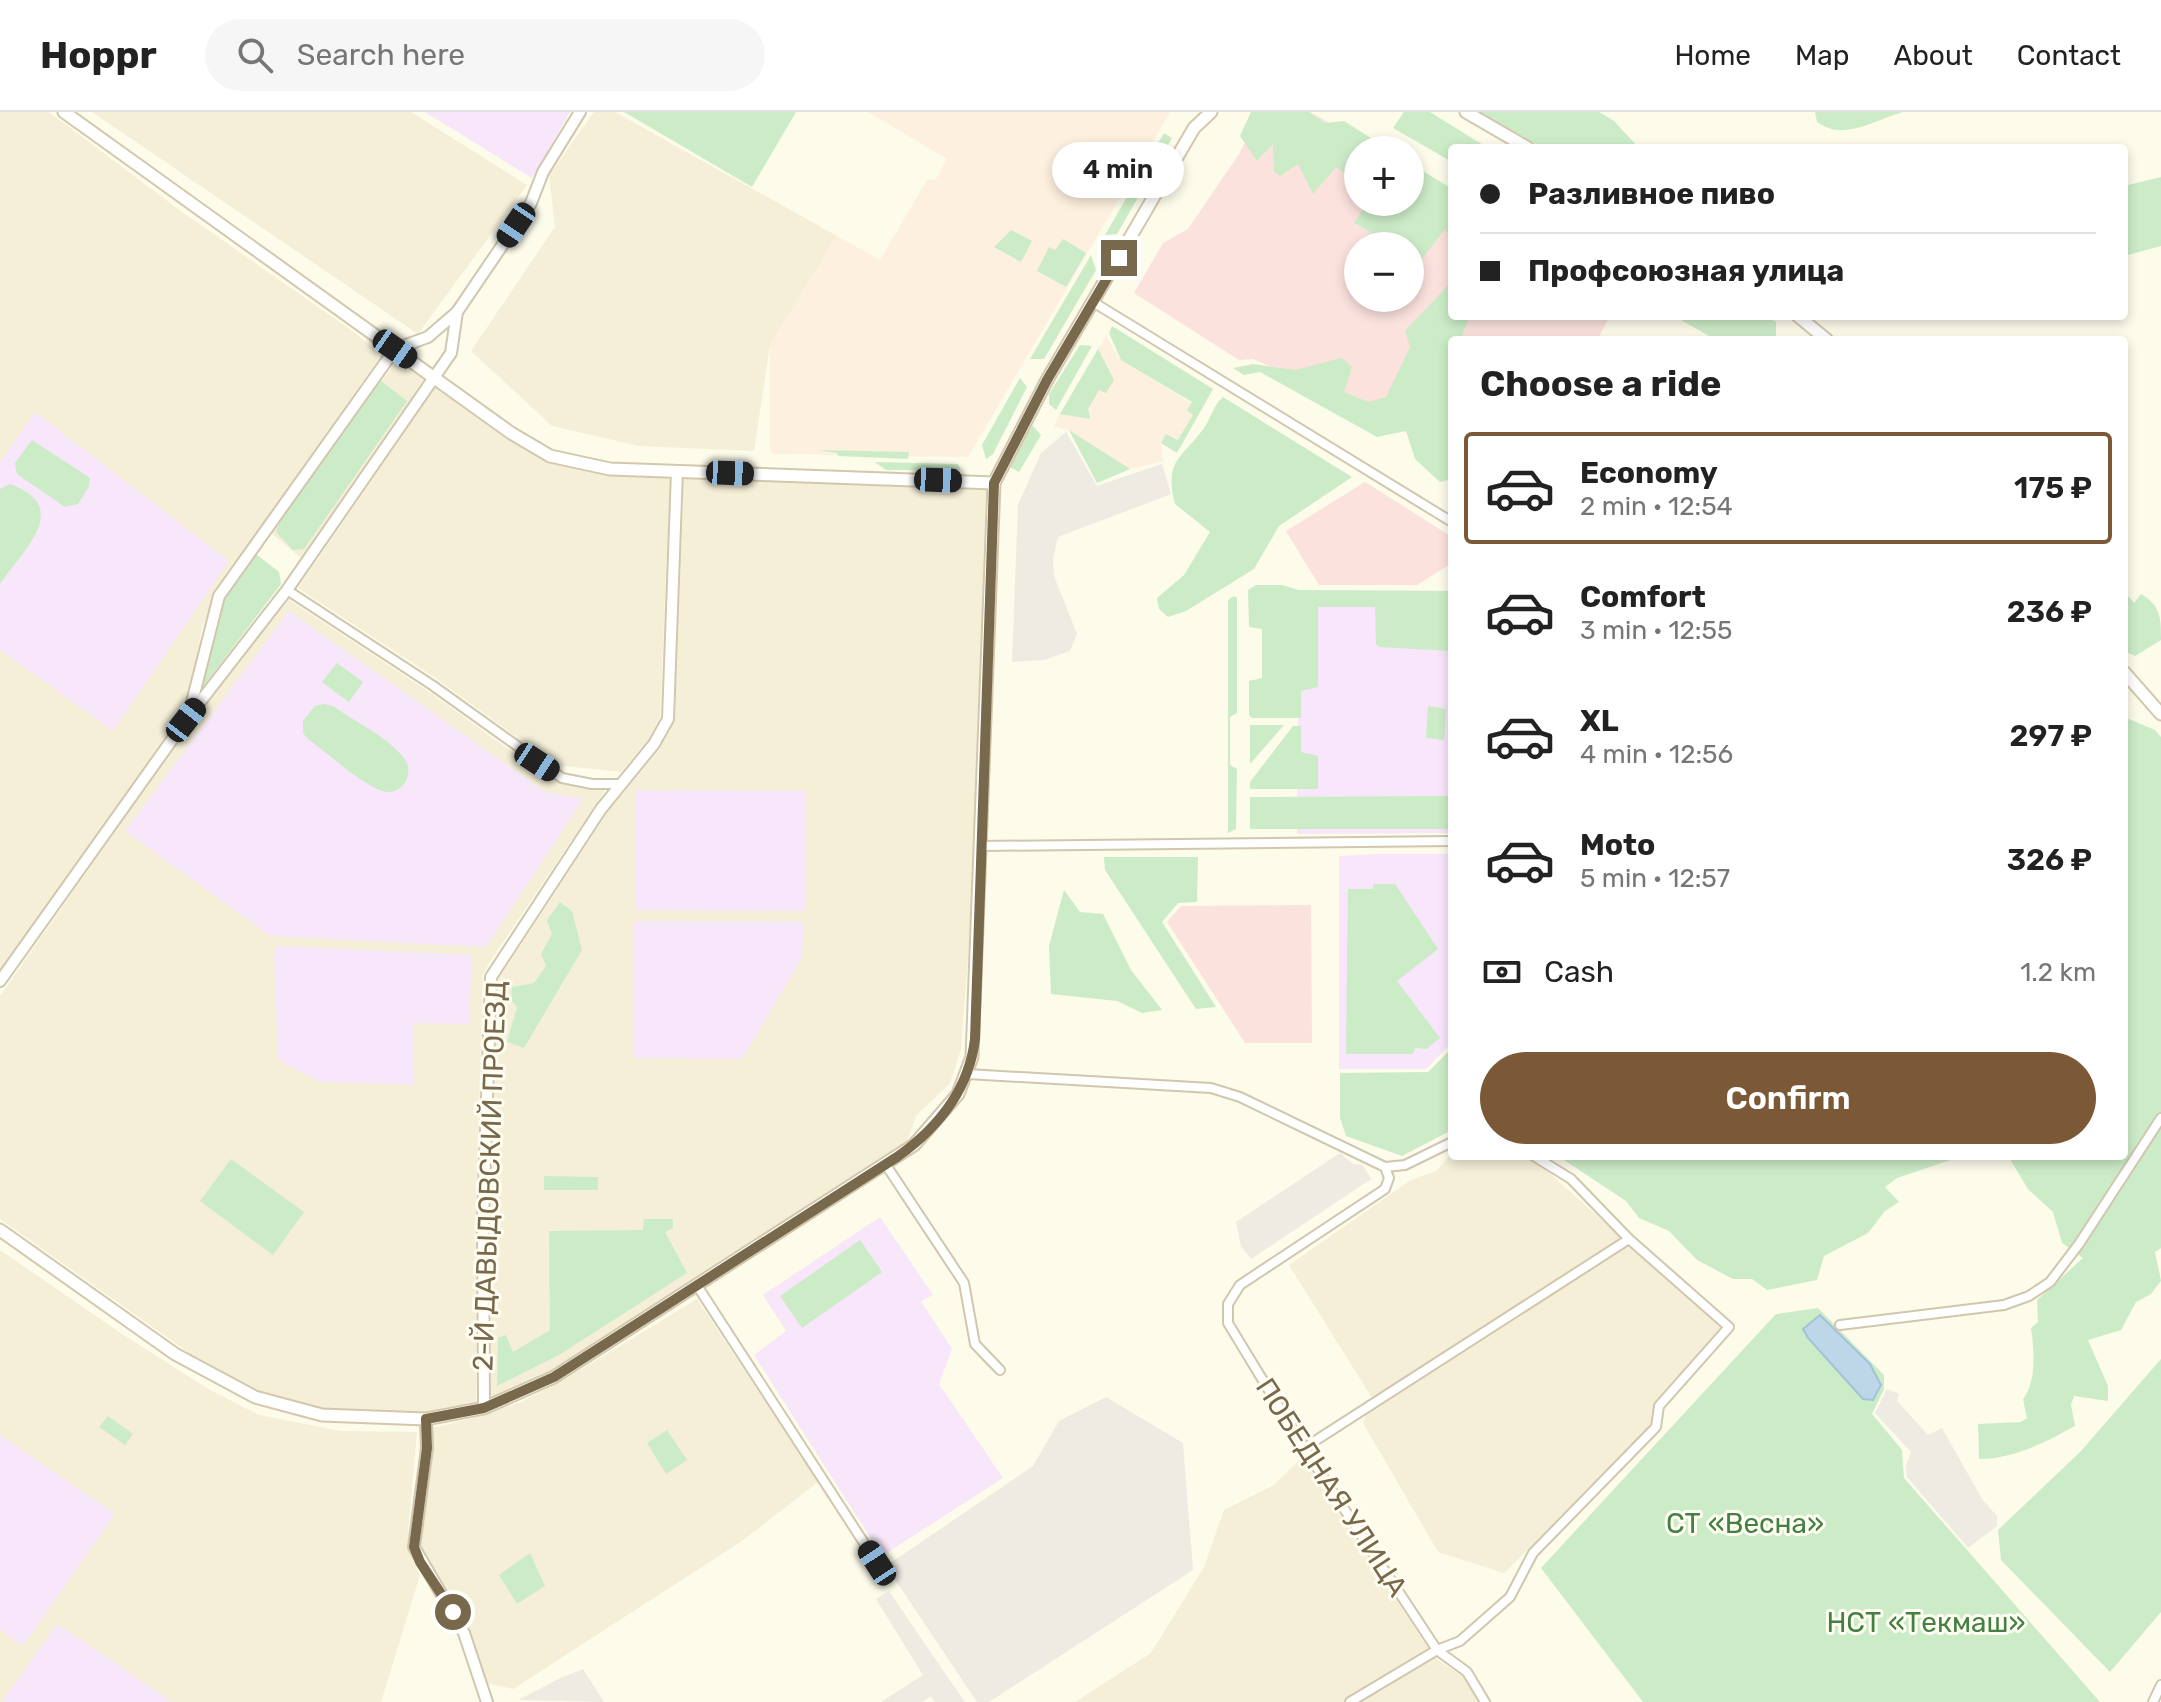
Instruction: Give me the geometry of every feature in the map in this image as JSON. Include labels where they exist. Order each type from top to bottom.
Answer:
[{"type":"main road","points":[[64,112],[511,433],[550,456],[610,469],[994,483]]},
{"type":"main road","points":[[0,1230],[175,1354],[255,1397],[322,1415],[426,1419],[484,1408],[565,1371],[914,1145],[947,1110],[967,1074],[975,1039],[994,483],[998,468],[1194,128],[1198,112]]},
{"type":"main road","points":[[1194,128],[1211,112]]},
{"type":"main road","points":[[1466,112],[1521,144]]},
{"type":"main road","points":[[1803,320],[1822,336]]},
{"type":"main road","points":[[2128,677],[2161,714]]},
{"type":"street","points":[[186,720],[219,596],[395,349],[428,337],[457,312],[531,203],[543,172],[580,112]]},
{"type":"street","points":[[1093,302],[1448,520]]},
{"type":"street","points":[[0,981],[186,720],[287,590],[451,353],[457,312]]},
{"type":"street","name":"2-Й ДАВЫДОВСКИЙ ПРОЕЗД","points":[[484,1408],[483,1206],[491,977],[620,784],[654,744],[668,719],[677,471]]},
{"type":"street","points":[[287,590],[432,685],[562,778],[581,783],[620,784]]},
{"type":"street","points":[[981,846],[1448,841]]},
{"type":"street","points":[[967,1074],[1211,1088],[1240,1097],[1385,1167],[1405,1165],[1448,1144]]},
{"type":"street","points":[[1840,1325],[2004,1305],[2029,1296],[2050,1282],[2079,1244],[2161,1118]]},
{"type":"street","points":[[1350,1702],[1437,1650],[1460,1641],[1510,1597],[1528,1558],[1656,1427],[1659,1406],[1729,1327],[1629,1239],[1571,1179],[1540,1160]]},
{"type":"street","points":[[886,1165],[964,1283],[975,1344],[1000,1370]]},
{"type":"street","name":"ПОБЕДНАЯ УЛИЦА","points":[[1385,1167],[1389,1178],[1385,1189],[1240,1285],[1228,1304],[1228,1323],[1304,1448],[1437,1650],[1467,1672],[1485,1702]]},
{"type":"street","points":[[1304,1448],[1629,1239]]},
{"type":"street","points":[[698,1287],[877,1563]]},
{"type":"street","points":[[426,1419],[427,1448],[414,1547],[464,1633],[487,1702]]},
{"type":"street","points":[[2153,1702],[2161,1685]]},
{"type":"shaded area","points":[[0,112],[49,112],[178,209],[351,330],[374,349],[378,360],[218,589],[202,627],[189,697],[172,734],[0,971]]},
{"type":"shaded area","points":[[92,112],[411,112],[527,185],[418,334]]},
{"type":"shaded area","points":[[425,112],[570,112],[532,178]]},
{"type":"shaded area","points":[[594,112],[615,112],[837,236],[770,345],[754,451],[639,446],[552,426],[471,351],[555,227],[549,175]]},
{"type":"shaded area","points":[[868,112],[1170,112],[968,457],[773,454],[770,448],[770,345],[837,236],[880,260],[927,180],[936,179],[947,159]]},
{"type":"shaded area","points":[[1260,112],[1310,112],[1354,136],[1344,136],[1344,216],[1424,216],[1424,200],[1448,199],[1448,320],[1608,320],[1599,336],[1448,336],[1448,438],[1378,414],[1253,359],[1239,360],[1134,293],[1163,243],[1188,229],[1239,154]]},
{"type":"shaded area","points":[[1106,336],[1119,358],[1191,403],[1187,410],[1194,414],[1178,441],[1167,434],[1161,443],[1163,461],[1130,469],[1069,430],[1053,427]]},
{"type":"shaded area","points":[[397,360],[424,379],[301,558],[270,532]]},
{"type":"shaded area","points":[[436,387],[506,439],[548,463],[610,476],[670,478],[660,717],[648,740],[621,772],[555,765],[437,679],[298,588]]},
{"type":"shaded area","points":[[35,412],[229,561],[113,731],[0,650],[0,462]]},
{"type":"shaded area","points":[[1066,432],[1097,486],[1162,464],[1171,494],[1058,537],[1053,558],[1054,576],[1077,634],[1070,651],[1044,660],[1012,662],[1018,505],[1041,453]]},
{"type":"shaded area","points":[[684,478],[986,490],[972,907],[961,1049],[950,1083],[916,1116],[908,1139],[890,1156],[574,1361],[491,1400],[491,1220],[498,980],[607,813],[660,749],[675,721]]},
{"type":"shaded area","points":[[1365,482],[1448,534],[1448,566],[1417,585],[1319,585],[1286,531]]},
{"type":"shaded area","points":[[1299,590],[1448,591],[1448,833],[1297,834]]},
{"type":"shaded area","points":[[289,600],[428,691],[548,778],[573,784],[608,786],[483,976],[476,1219],[476,1404],[411,1416],[324,1411],[257,1390],[192,1355],[0,1219],[0,996],[190,724]]},
{"type":"shaded area","points":[[289,611],[545,792],[583,799],[486,947],[270,936],[125,831]]},
{"type":"shaded area","points":[[636,790],[805,791],[805,911],[635,910]]},
{"type":"shaded area","points":[[1448,854],[1448,1046],[1426,1069],[1339,1069],[1339,856]]},
{"type":"shaded area","points":[[1311,905],[1312,1043],[1245,1043],[1167,922],[1181,906]]},
{"type":"shaded area","points":[[634,921],[804,922],[802,958],[742,1059],[633,1058]]},
{"type":"shaded area","points":[[279,946],[472,955],[469,1024],[414,1023],[413,1085],[320,1082],[278,1060],[274,952]]},
{"type":"shaded area","points":[[1340,1153],[1353,1164],[1363,1165],[1371,1179],[1251,1259],[1241,1246],[1236,1222]]},
{"type":"shaded area","points":[[1448,1158],[1448,1160],[1535,1160],[1722,1328],[1655,1404],[1653,1426],[1504,1573],[1438,1552],[1363,1423],[1372,1398],[1289,1265],[1411,1180],[1436,1171]]},
{"type":"shaded area","points":[[880,1217],[933,1295],[921,1301],[952,1349],[939,1384],[1003,1478],[882,1556],[754,1355],[786,1331],[763,1295]]},
{"type":"shaded area","points":[[0,1250],[122,1334],[210,1390],[259,1415],[341,1431],[417,1432],[408,1532],[411,1555],[420,1575],[381,1702],[0,1702]]},
{"type":"shaded area","points":[[697,1299],[818,1482],[742,1541],[513,1689],[486,1683],[468,1626],[428,1564],[418,1542],[432,1428],[521,1402],[569,1377]]},
{"type":"shaded area","points":[[1887,1389],[1899,1394],[1897,1401],[1928,1435],[1942,1428],[1982,1499],[1997,1516],[1997,1526],[1968,1548],[1907,1477],[1906,1465],[1911,1452],[1875,1413]]},
{"type":"shaded area","points":[[1106,1397],[1183,1443],[1193,1570],[989,1702],[977,1702],[886,1566],[1033,1466],[1059,1421]]},
{"type":"shaded area","points":[[0,1435],[115,1514],[23,1646],[0,1630]]},
{"type":"shaded area","points":[[1302,1457],[1434,1657],[1466,1679],[1480,1702],[1075,1702],[1151,1653],[1204,1567],[1224,1510],[1274,1485]]},
{"type":"shaded area","points":[[889,1591],[965,1702],[935,1702],[931,1696],[922,1702],[881,1702],[923,1675],[876,1599]]},
{"type":"shaded area","points":[[57,1624],[134,1676],[171,1702],[2,1702]]},
{"type":"shaded area","points":[[583,1669],[604,1702],[518,1700],[561,1678]]},
{"type":"green space","points":[[624,112],[796,112],[752,187]]},
{"type":"green space","points":[[1251,112],[1309,112],[1325,123],[1344,121],[1368,136],[1344,136],[1344,172],[1336,167],[1313,194],[1298,164],[1280,176],[1274,172],[1273,144],[1257,161],[1240,136]]},
{"type":"green space","points":[[1404,112],[1430,112],[1482,144],[1448,144],[1448,160],[1424,146],[1424,136],[1407,136],[1393,128]]},
{"type":"green space","points":[[1478,112],[1599,112],[1614,121],[1635,144],[1536,144]]},
{"type":"green space","points":[[1815,112],[1903,112],[1859,128],[1838,130],[1817,122]]},
{"type":"green space","points":[[1164,133],[1172,138],[1117,234],[1105,235]]},
{"type":"green space","points":[[1424,172],[1448,187],[1448,233],[1445,229],[1424,256],[1424,232],[1371,232],[1354,223],[1359,216],[1424,216]]},
{"type":"green space","points":[[2161,177],[2161,246],[2128,255],[2128,185]]},
{"type":"green space","points":[[1011,230],[1032,241],[1021,262],[994,247]]},
{"type":"green space","points":[[1063,239],[1086,253],[1066,287],[1037,271],[1049,247],[1055,250]]},
{"type":"green space","points":[[1091,255],[1096,270],[1044,359],[1030,359]]},
{"type":"green space","points":[[1448,285],[1448,320],[1468,320],[1462,336],[1448,336],[1448,480],[1440,482],[1415,459],[1406,431],[1377,437],[1260,372],[1244,375],[1233,368],[1253,364],[1295,370],[1342,358],[1352,367],[1344,392],[1368,402],[1386,397],[1410,347],[1405,331]]},
{"type":"green space","points":[[1681,320],[1776,322],[1776,336],[1709,336]]},
{"type":"green space","points":[[1112,326],[1213,389],[1177,453],[1161,443],[1166,434],[1178,440],[1193,415],[1187,410],[1192,402],[1121,360],[1109,333]]},
{"type":"green space","points":[[1080,345],[1092,346],[1056,410],[1049,404],[1049,394]]},
{"type":"green space","points":[[1098,349],[1114,380],[1106,393],[1099,390],[1088,409],[1090,419],[1060,414]]},
{"type":"green space","points":[[1020,378],[1027,387],[993,454],[986,459],[982,445]]},
{"type":"green space","points":[[380,380],[407,401],[304,549],[293,550],[276,532],[282,515]]},
{"type":"green space","points":[[1223,397],[1352,477],[1279,526],[1254,569],[1186,611],[1168,617],[1159,609],[1157,598],[1184,575],[1210,532],[1175,504],[1172,489],[1174,467]]},
{"type":"green space","points":[[1032,425],[1041,435],[1019,472],[1010,467]]},
{"type":"green space","points":[[1069,430],[1130,469],[1097,483]]},
{"type":"green space","points":[[32,440],[90,478],[89,486],[78,504],[65,507],[17,474],[15,463]]},
{"type":"green space","points":[[818,450],[909,452],[908,459],[838,456],[837,453]]},
{"type":"green space","points":[[875,462],[958,464],[961,470],[886,470]]},
{"type":"green space","points":[[10,484],[29,493],[38,504],[41,517],[38,530],[0,584],[0,489]]},
{"type":"green space","points":[[256,554],[279,572],[281,584],[202,688],[220,604]]},
{"type":"green space","points":[[1256,585],[1282,585],[1299,590],[1448,591],[1448,651],[1379,647],[1376,644],[1375,607],[1318,607],[1318,687],[1301,691],[1301,718],[1252,718],[1249,715],[1249,681],[1262,678],[1262,629],[1249,627],[1248,590]]},
{"type":"green space","points":[[2141,594],[2156,608],[2161,640],[2135,656],[2128,653],[2128,596],[2134,603]]},
{"type":"green space","points":[[1234,596],[1237,598],[1237,713],[1230,717],[1230,765],[1237,769],[1236,829],[1228,833],[1228,600]]},
{"type":"green space","points":[[337,663],[363,682],[349,702],[322,682]]},
{"type":"green space","points":[[315,706],[333,706],[397,750],[407,765],[404,784],[393,791],[379,790],[351,773],[308,739],[303,733],[303,721]]},
{"type":"green space","points":[[1428,706],[1446,709],[1444,740],[1426,738]]},
{"type":"green space","points":[[2128,719],[2155,730],[2161,737],[2161,1248],[2155,1252],[2161,1281],[2151,1294],[2136,1302],[2121,1330],[2088,1340],[2108,1386],[2108,1401],[2074,1396],[2071,1405],[2075,1426],[2017,1453],[1979,1459],[1978,1424],[2021,1422],[2027,1418],[2023,1399],[2031,1383],[2031,1328],[2038,1322],[2037,1300],[2083,1258],[2062,1243],[2053,1212],[2028,1189],[2010,1160],[2128,1160]]},
{"type":"green space","points":[[1250,725],[1284,725],[1250,764]]},
{"type":"green space","points":[[1293,726],[1301,726],[1301,752],[1318,756],[1318,789],[1250,789],[1250,782]]},
{"type":"green space","points":[[1448,796],[1448,829],[1250,829],[1250,797]]},
{"type":"green space","points":[[1104,857],[1198,857],[1197,902],[1178,903],[1162,922],[1216,1007],[1196,1009],[1105,870]]},
{"type":"green space","points":[[1373,884],[1395,884],[1438,949],[1397,981],[1440,1038],[1426,1049],[1415,1048],[1413,1054],[1346,1054],[1348,889],[1373,889]]},
{"type":"green space","points":[[1064,890],[1080,912],[1103,914],[1131,970],[1162,1010],[1142,1013],[1117,1001],[1051,994],[1049,946]]},
{"type":"green space","points":[[560,902],[572,911],[582,950],[524,1048],[507,1042],[517,1007],[511,1000],[512,987],[534,983],[546,966],[541,954],[552,934],[547,920]]},
{"type":"green space","points":[[1448,1052],[1448,1132],[1402,1156],[1346,1136],[1340,1118],[1340,1073],[1428,1072]]},
{"type":"green space","points":[[231,1159],[304,1212],[273,1255],[200,1201]]},
{"type":"green space","points":[[1564,1160],[1950,1160],[1897,1178],[1885,1187],[1899,1202],[1885,1211],[1868,1233],[1824,1256],[1817,1280],[1767,1290],[1752,1279],[1733,1279],[1697,1260],[1669,1231],[1639,1218],[1626,1201]]},
{"type":"green space","points":[[544,1176],[598,1177],[598,1190],[544,1190]]},
{"type":"green space","points":[[644,1219],[673,1219],[673,1228],[665,1232],[687,1273],[559,1355],[497,1386],[498,1338],[506,1335],[513,1352],[550,1330],[549,1231],[643,1230]]},
{"type":"green space","points":[[860,1240],[882,1272],[802,1328],[780,1296]]},
{"type":"green space","name":"СТ «Весна»","points":[[1818,1308],[1884,1375],[1884,1389],[1872,1414],[1902,1450],[1904,1478],[2100,1702],[1643,1702],[1541,1568],[1776,1314]]},
{"type":"green space","points":[[2161,1359],[2161,1612],[2110,1672],[2001,1560],[1998,1530],[2081,1451]]},
{"type":"green space","points":[[108,1416],[133,1434],[125,1445],[99,1427]]},
{"type":"green space","points":[[667,1430],[687,1460],[666,1474],[647,1443]]},
{"type":"green space","points":[[530,1553],[545,1586],[517,1604],[499,1575]]},
{"type":"water","points":[[1820,1315],[1870,1364],[1881,1385],[1873,1400],[1863,1399],[1808,1338],[1803,1329]]},
{"type":"route","points":[[453,1612],[420,1562],[414,1547],[415,1520],[427,1448],[426,1419],[484,1408],[531,1389],[576,1365],[914,1145],[958,1094],[967,1074],[975,1039],[994,483],[998,468],[1119,258]]},
{"type":"park label","name":"НСТ «Текмаш»","points":[[1926,1622]]}]
